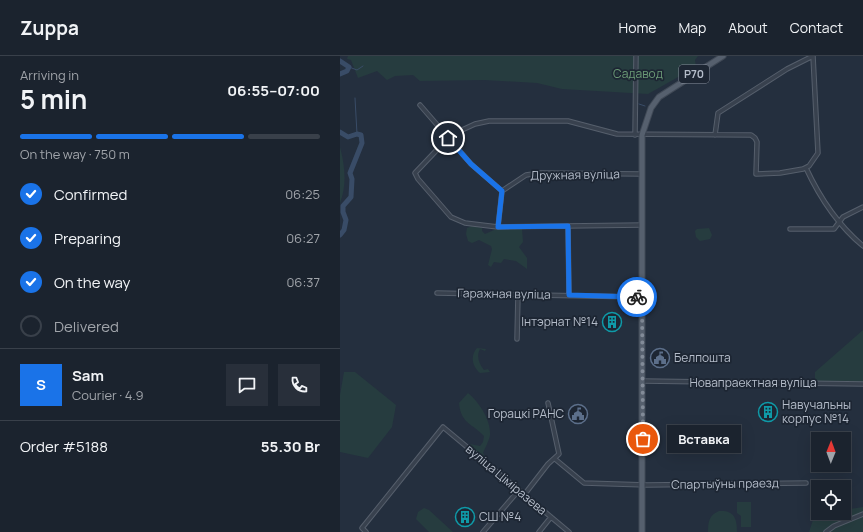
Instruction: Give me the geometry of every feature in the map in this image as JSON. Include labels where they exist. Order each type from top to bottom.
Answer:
[{"type":"main road","name":"Р70","points":[[642,532],[642,135],[651,108],[659,97],[723,56]]},
{"type":"street","points":[[635,135],[636,56]]},
{"type":"street","points":[[642,225],[498,227],[465,223],[451,217],[415,176],[421,166],[448,138],[475,124],[498,121],[568,121],[594,127],[610,133],[635,135],[715,135],[751,135],[755,138],[756,174],[785,173],[806,168],[816,156],[818,149],[815,126],[813,56],[786,69],[718,113],[715,135]]},
{"type":"street","points":[[420,105],[471,164],[502,191],[498,227]]},
{"type":"street","points":[[806,168],[846,232],[863,246]]},
{"type":"street","name":"Дружная вуліца","points":[[502,191],[518,179],[533,173],[641,174]]},
{"type":"street","points":[[834,229],[839,221],[848,213],[863,207]]},
{"type":"street","points":[[568,226],[569,295]]},
{"type":"street","points":[[790,229],[834,229],[846,232]]},
{"type":"street","name":"Гаражная вуліца","points":[[437,293],[642,297]]},
{"type":"street","points":[[517,339],[518,295]]},
{"type":"street","name":"Новапраектная вуліца","points":[[643,381],[863,384]]},
{"type":"street","points":[[524,495],[548,464],[559,454],[548,403]]},
{"type":"street","name":"вуліца Ціміразева","points":[[366,532],[362,528],[443,427],[570,532]]},
{"type":"street","name":"Спартыўны праезд","points":[[555,459],[584,483],[643,485],[806,483]]},
{"type":"street","points":[[482,532],[519,490]]},
{"type":"street","points":[[826,532],[834,526],[863,514]]},
{"type":"street","points":[[539,532],[551,517]]},
{"type":"green space","name":"Садавод","points":[[348,56],[698,56],[695,60],[696,67],[648,94],[562,89],[537,83],[484,80],[420,81],[413,75],[395,76],[387,80],[377,71],[358,78],[351,60],[347,59]]},
{"type":"green space","points":[[340,147],[343,161],[344,189],[340,203]]},
{"type":"green space","points":[[472,226],[482,228],[482,231],[485,234],[494,230],[522,229],[523,242],[519,247],[527,258],[527,269],[516,261],[504,259],[501,263],[494,262],[491,267],[488,265],[492,249],[491,246],[479,240],[472,243],[468,241],[466,234],[467,228]]},
{"type":"green space","points":[[709,228],[712,235],[710,239],[700,241],[696,237],[695,231],[697,229]]},
{"type":"green space","points":[[863,330],[863,382],[815,385],[815,372]]},
{"type":"green space","points":[[477,348],[486,349],[485,351],[480,349],[478,354],[479,360],[484,370],[488,369],[490,372],[480,373],[475,367],[473,354]]},
{"type":"green space","points":[[344,372],[355,372],[396,405],[392,427],[368,458],[340,452],[340,395]]},
{"type":"green space","points":[[468,393],[480,406],[489,423],[490,435],[483,453],[489,463],[470,446],[470,444],[480,446],[483,442],[484,436],[465,419],[460,410],[459,403]]},
{"type":"green space","points":[[737,502],[751,502],[751,527],[741,527],[741,516],[737,513]]},
{"type":"green space","points":[[863,507],[863,532],[809,532],[813,520],[851,520],[851,509]]},
{"type":"green space","points":[[424,508],[429,510],[453,532],[429,532],[416,519],[418,512]]},
{"type":"green space","points":[[719,511],[728,512],[734,516],[737,532],[708,532],[708,525],[711,517]]},
{"type":"waterway","points":[[340,61],[349,67],[347,71],[340,74]]},
{"type":"waterway","points":[[349,67],[357,70],[363,66]]},
{"type":"waterway","points":[[355,98],[357,134]]},
{"type":"waterway","points":[[639,104],[645,106]]},
{"type":"waterway","points":[[340,132],[348,137],[357,134],[361,135],[362,143],[350,173],[352,179],[351,197],[343,206],[343,212],[346,220],[344,230],[340,235]]},
{"type":"way so far","points":[[637,297],[642,297],[643,439]]},
{"type":"place","name":"Інтэрнат №14","points":[[612,322]]},
{"type":"place","name":"Белпошта","points":[[660,358]]},
{"type":"place","name":"Навучальны корпус №14","points":[[768,412]]},
{"type":"place","name":"Горацкі РАНС","points":[[578,414]]},
{"type":"place","name":"Вставка","points":[[643,439]]},
{"type":"place","name":"СШ №4","points":[[465,517]]},
{"type":"route","points":[[448,138],[471,164],[502,191],[498,227],[568,226],[569,295],[637,297]]}]
